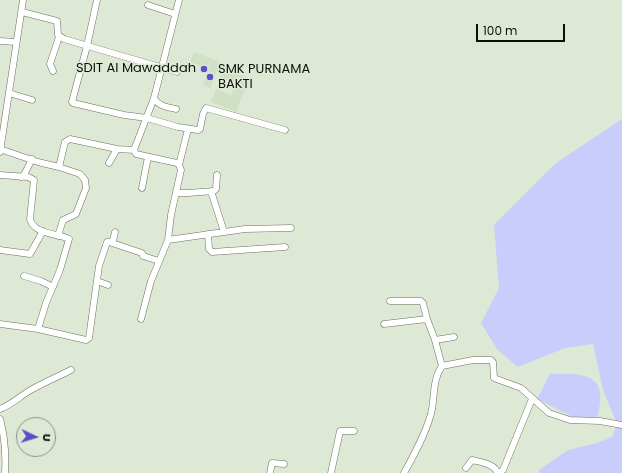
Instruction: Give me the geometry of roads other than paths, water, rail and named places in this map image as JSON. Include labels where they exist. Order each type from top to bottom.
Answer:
[{"type":"street","points":[[23,0],[0,150],[59,167],[80,174],[84,178],[86,185],[83,199],[76,214],[63,220],[58,236]]},
{"type":"street","points":[[97,0],[87,46],[72,102],[73,104],[124,115],[147,118],[188,129],[199,130],[204,110],[206,108],[285,130]]},
{"type":"street","points":[[134,150],[154,98],[179,0]]},
{"type":"street","points":[[148,5],[175,14]]},
{"type":"street","points":[[22,12],[57,21],[59,36],[50,64],[53,71]]},
{"type":"street","points":[[59,36],[87,46],[177,72]]},
{"type":"street","points":[[0,41],[16,42]]},
{"type":"street","points":[[9,93],[32,100]]},
{"type":"street","points":[[154,98],[161,105],[176,109]]},
{"type":"street","points":[[141,319],[151,281],[168,240],[181,170],[179,165],[188,129]]},
{"type":"street","points":[[59,167],[64,145],[68,140],[117,149],[134,150],[136,154],[179,165]]},
{"type":"street","points":[[109,163],[117,149]]},
{"type":"street","points":[[142,188],[148,157]]},
{"type":"street","points":[[21,177],[32,159]]},
{"type":"street","points":[[176,193],[214,190],[216,189],[217,174]]},
{"type":"street","points":[[0,175],[28,177],[34,180],[30,219],[32,224],[43,231],[69,239],[60,270],[38,328]]},
{"type":"street","points":[[211,191],[224,232]]},
{"type":"street","points":[[168,240],[245,229],[291,228]]},
{"type":"street","points":[[0,250],[30,254],[43,231]]},
{"type":"street","points":[[0,324],[38,328],[83,339],[89,339],[92,326],[99,266],[108,242],[113,241],[115,232]]},
{"type":"street","points":[[208,234],[209,249],[212,252],[285,247]]},
{"type":"street","points":[[108,242],[142,253],[143,256],[159,261]]},
{"type":"street","points":[[24,276],[41,280],[53,287]]},
{"type":"street","points":[[97,281],[108,285]]},
{"type":"street","points":[[390,301],[422,301],[442,366],[435,385],[431,415],[414,455],[404,473]]},
{"type":"street","points":[[384,324],[427,319]]},
{"type":"street","points":[[435,340],[454,337]]},
{"type":"street","points":[[442,366],[473,360],[491,360],[493,362],[494,378],[520,388],[528,393],[549,413],[570,420],[600,421],[622,425]]},
{"type":"street","points":[[0,409],[10,405],[45,382],[72,370]]},
{"type":"street","points":[[466,468],[472,460],[494,466],[498,473],[503,470],[532,398]]},
{"type":"street","points":[[0,419],[3,428],[6,455],[5,473]]},
{"type":"street","points":[[331,473],[340,430],[354,431]]},
{"type":"street","points":[[270,473],[272,463],[284,464]]},
{"type":"place","name":"SDIT Al Mawaddah","points":[[204,69]]},
{"type":"place","name":"SMK PURNAMA BAKTI","points":[[210,77]]}]
